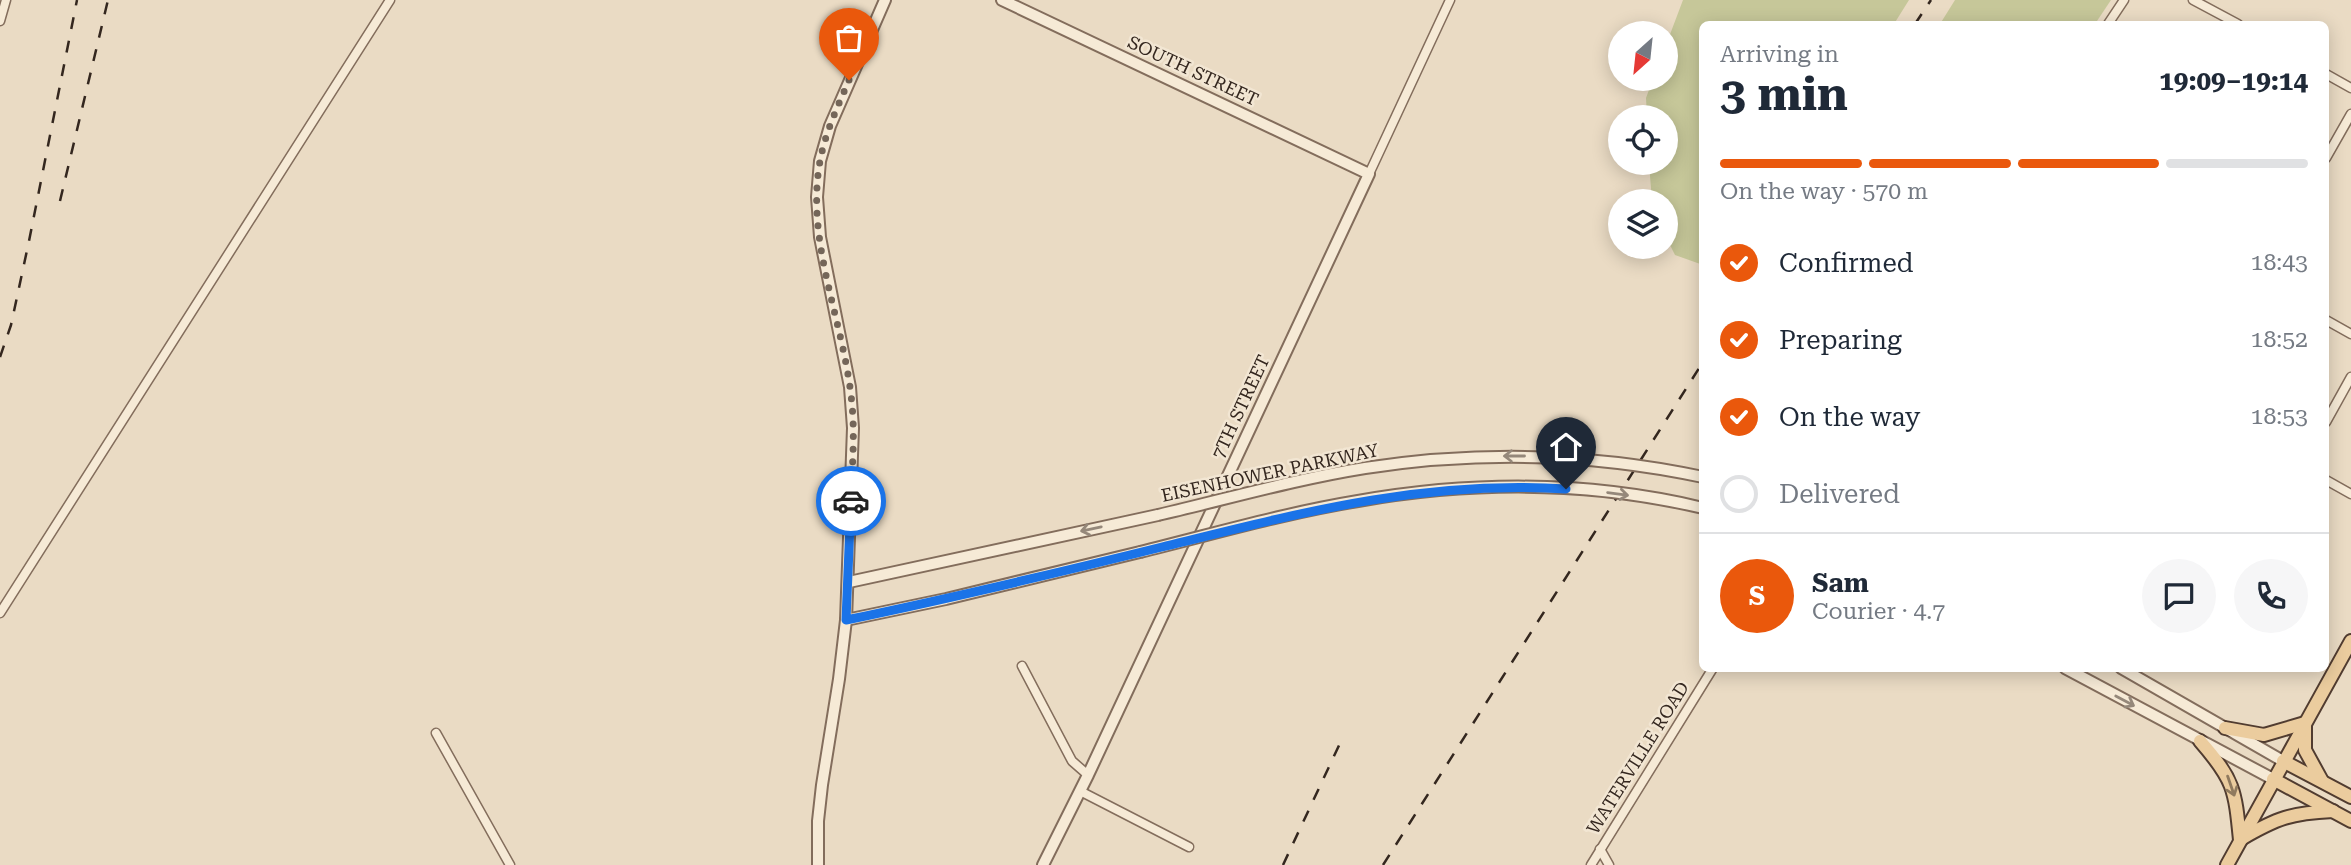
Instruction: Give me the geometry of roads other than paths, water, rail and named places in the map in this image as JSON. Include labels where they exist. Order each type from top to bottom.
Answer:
[{"type":"main road","points":[[2227,865],[2283,761],[2349,650]]},
{"type":"main road","points":[[2225,728],[2264,735],[2305,723]]},
{"type":"main road","points":[[2305,723],[2305,750],[2322,782]]},
{"type":"main road","points":[[2200,741],[2228,775],[2234,790],[2240,839]]},
{"type":"main road","points":[[2283,761],[2351,797]]},
{"type":"main road","points":[[2273,779],[2351,821]]},
{"type":"main road","points":[[2240,839],[2289,815],[2333,811]]},
{"type":"street","points":[[0,21],[6,0]]},
{"type":"street","points":[[0,613],[390,0]]},
{"type":"street","points":[[817,865],[822,785],[839,679],[849,582],[852,404],[820,237],[817,197],[820,161],[830,126],[886,0]]},
{"type":"street","name":"SOUTH STREET","points":[[1002,0],[1369,174]]},
{"type":"street","name":"7TH STREET","points":[[1044,865],[1450,0]]},
{"type":"street","points":[[2110,21],[2124,0]]},
{"type":"street","points":[[2193,0],[2232,21]]},
{"type":"street","points":[[2329,76],[2351,88]]},
{"type":"street","points":[[2329,153],[2351,114]]},
{"type":"street","points":[[2329,322],[2351,334]]},
{"type":"street","points":[[2329,417],[2351,377]]},
{"type":"street","name":"EISENHOWER PARKWAY","points":[[849,582],[1324,476],[1439,459],[1511,456],[1583,459],[1699,476]]},
{"type":"street","points":[[2329,482],[2351,494]]},
{"type":"street","points":[[846,620],[946,599],[1356,501],[1450,489],[1508,487],[1583,490],[1699,507]]},
{"type":"street","points":[[1022,666],[1072,761],[1088,775]]},
{"type":"street","name":"WATERVILLE ROAD","points":[[1591,865],[1711,672]]},
{"type":"street","points":[[2072,672],[2273,779]]},
{"type":"street","points":[[2128,672],[2283,761]]},
{"type":"street","points":[[436,733],[510,865]]},
{"type":"street","points":[[1080,791],[1189,847]]},
{"type":"street","points":[[1600,849],[1609,865]]},
{"type":"railway","points":[[0,357],[11,325],[77,0]]},
{"type":"railway","points":[[60,201],[108,0]]},
{"type":"railway","points":[[1917,21],[1931,0]]},
{"type":"railway","points":[[1383,865],[1699,368]]},
{"type":"railway","points":[[1283,865],[1342,739]]}]
